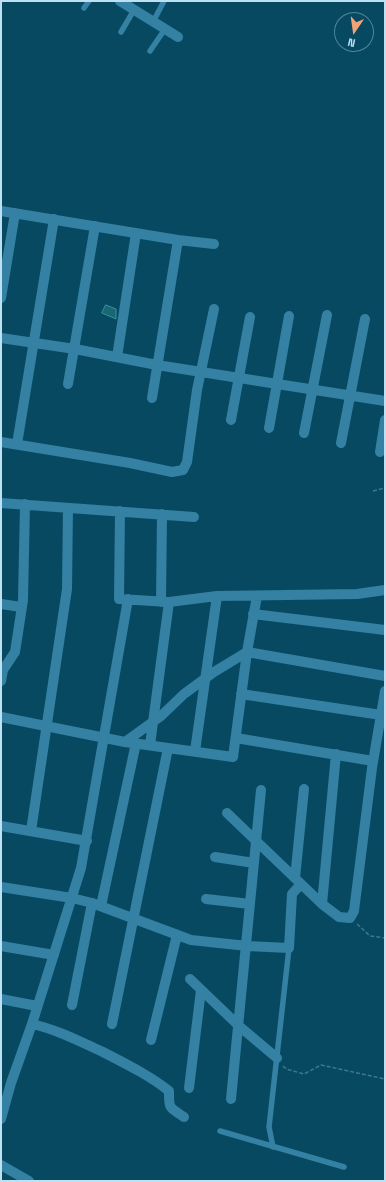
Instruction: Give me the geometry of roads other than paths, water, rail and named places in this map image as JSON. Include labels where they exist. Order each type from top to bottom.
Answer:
[{"type":"street","points":[[120,1],[178,37]]},
{"type":"street","points":[[1,210],[178,240],[214,244]]},
{"type":"street","points":[[1,298],[15,213]]},
{"type":"street","points":[[17,444],[35,343],[54,219]]},
{"type":"street","points":[[68,384],[95,226]]},
{"type":"street","points":[[118,357],[136,233]]},
{"type":"street","points":[[152,398],[178,240]]},
{"type":"street","points":[[1,442],[130,463],[172,472],[183,470],[187,462],[196,390],[202,372],[214,309]]},
{"type":"street","points":[[304,433],[327,315]]},
{"type":"street","points":[[231,420],[250,316]]},
{"type":"street","points":[[268,428],[289,316]]},
{"type":"street","points":[[342,443],[365,319]]},
{"type":"street","points":[[1,338],[75,349],[157,365],[385,401]]},
{"type":"street","points":[[380,452],[385,420]]},
{"type":"street","points":[[1,503],[194,517]]},
{"type":"street","points":[[1,681],[4,670],[15,652],[22,607],[25,504]]},
{"type":"street","points":[[31,831],[67,589],[68,508]]},
{"type":"street","points":[[120,512],[119,598],[165,602],[217,596],[357,594],[385,590]]},
{"type":"street","points":[[150,745],[165,602],[162,514]]},
{"type":"street","points":[[195,752],[217,596]]},
{"type":"street","points":[[1,717],[125,742],[233,757],[247,652],[257,596]]},
{"type":"street","points":[[1,1119],[6,1082],[32,1024],[72,898],[87,841],[128,599]]},
{"type":"street","points":[[1,604],[22,607]]},
{"type":"street","points":[[254,614],[385,630]]},
{"type":"street","points":[[125,742],[205,678],[247,652],[385,676]]},
{"type":"street","points":[[228,813],[322,904],[339,917],[350,918],[354,912],[373,761],[385,691]]},
{"type":"street","points":[[241,694],[381,715]]},
{"type":"street","points":[[236,738],[373,761]]},
{"type":"street","points":[[72,1005],[136,743]]},
{"type":"street","points":[[112,1024],[168,748]]},
{"type":"street","points":[[322,904],[336,754]]},
{"type":"street","points":[[1,887],[72,898],[133,918],[190,940],[247,946],[289,948],[292,894],[298,881],[304,789]]},
{"type":"street","points":[[231,1099],[261,790]]},
{"type":"street","points":[[1,826],[87,841]]},
{"type":"street","points":[[215,858],[254,863]]},
{"type":"street","points":[[206,900],[250,904]]},
{"type":"street","points":[[150,1040],[177,935]]},
{"type":"street","points":[[1,946],[54,955]]},
{"type":"street","points":[[190,979],[239,1026],[277,1058]]},
{"type":"street","points":[[189,1088],[201,990]]},
{"type":"street","points":[[1,999],[37,1006]]},
{"type":"street","points":[[32,1024],[62,1032],[130,1066],[158,1082],[169,1091],[168,1102],[170,1108],[184,1117]]},
{"type":"street","points":[[1,1165],[29,1181]]},
{"type":"lane","points":[[84,8],[89,1]]},
{"type":"lane","points":[[153,22],[164,1]]},
{"type":"lane","points":[[121,32],[134,10]]},
{"type":"lane","points":[[150,51],[164,29]]},
{"type":"lane","points":[[273,1147],[269,1127],[289,948]]},
{"type":"lane","points":[[220,1131],[344,1167]]}]
